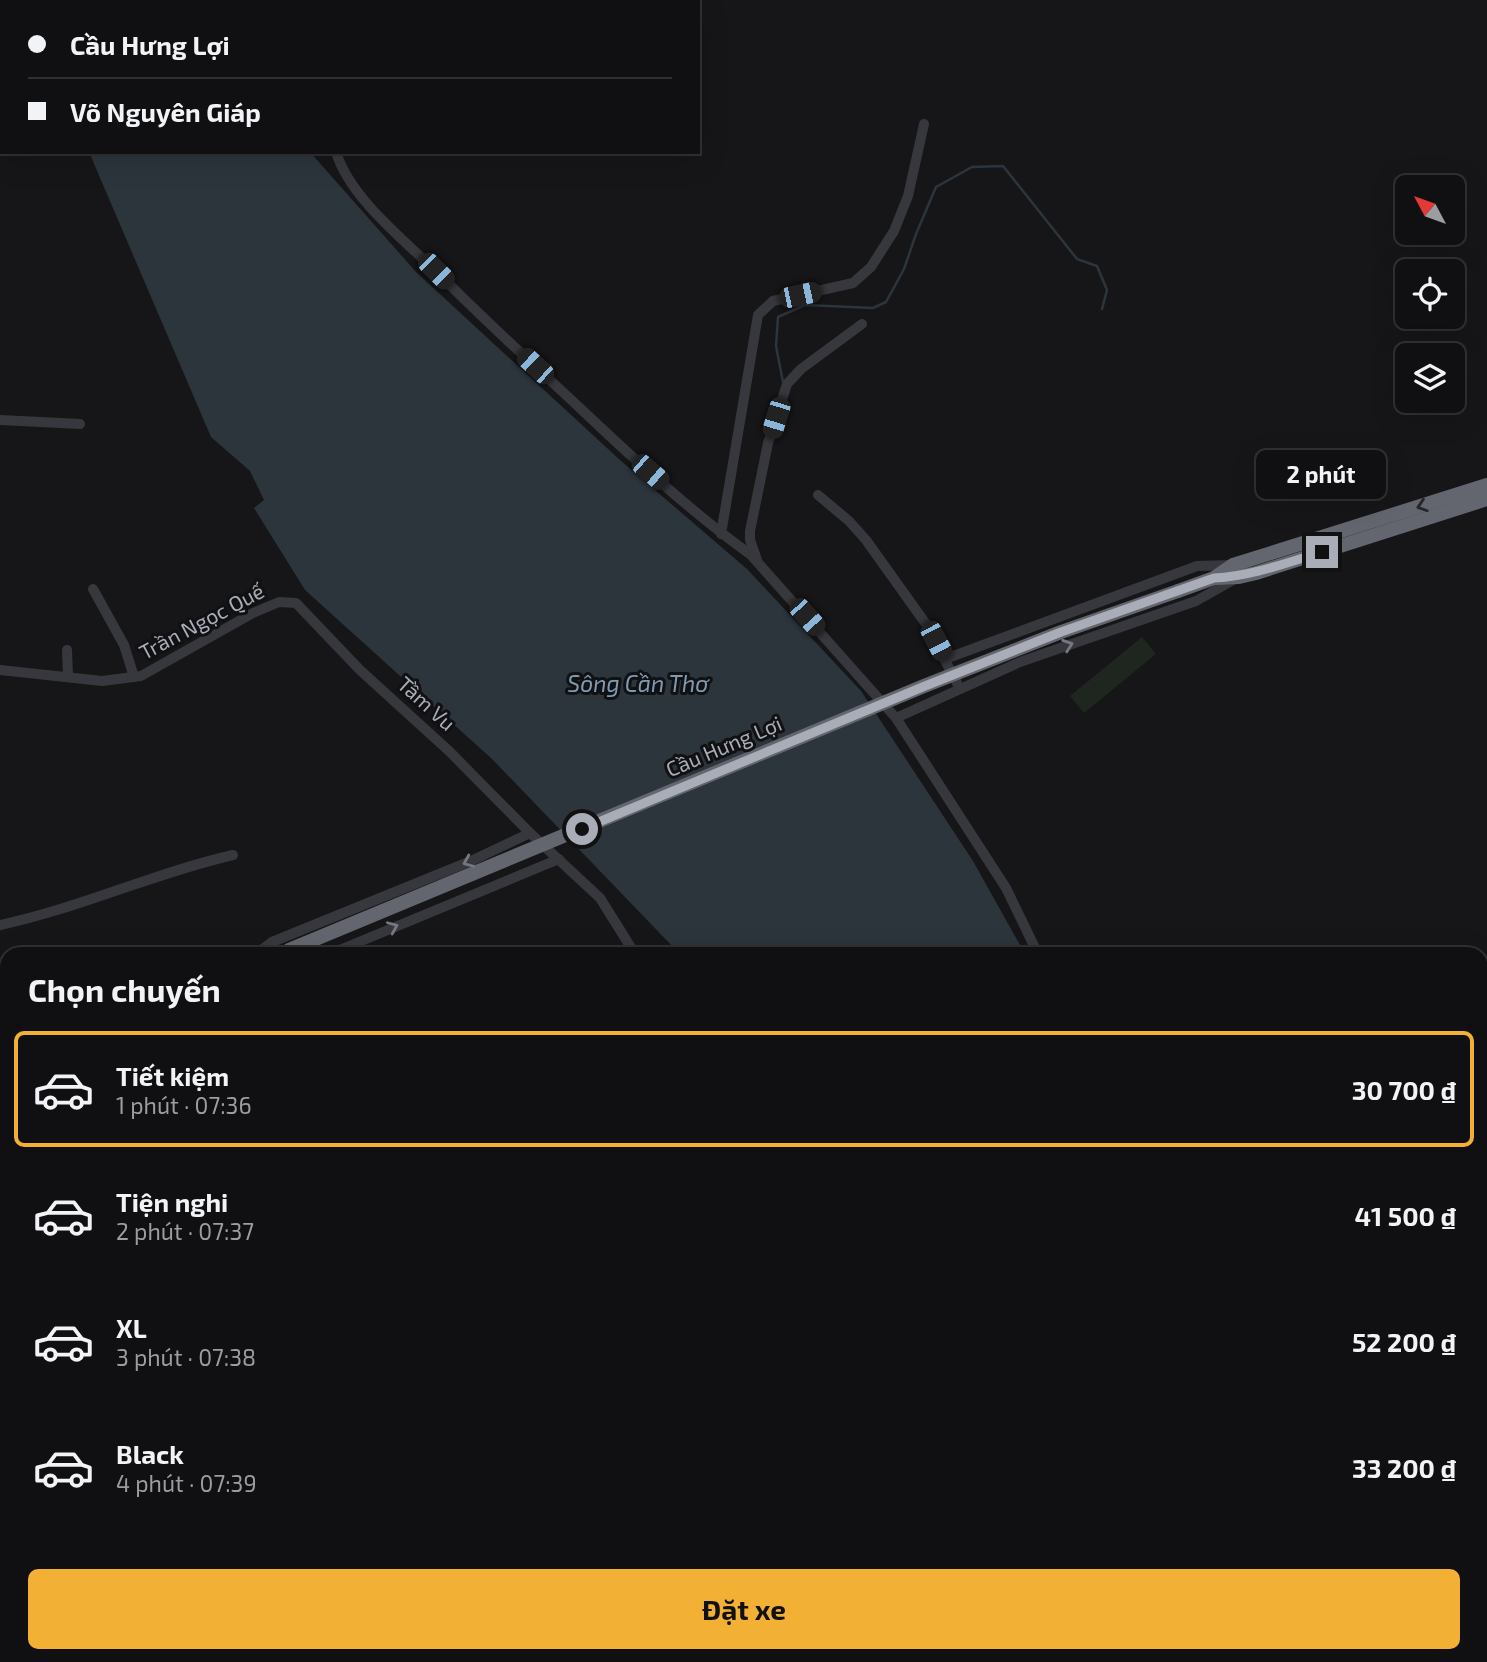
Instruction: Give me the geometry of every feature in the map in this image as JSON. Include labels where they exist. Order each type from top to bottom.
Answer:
[{"type":"highway","points":[[1370,530],[1487,485]]},
{"type":"highway","points":[[1370,530],[1487,499]]},
{"type":"highway","name":"Cầu Hưng Lợi","points":[[295,947],[1061,632],[1214,578],[1370,530]]},
{"type":"street","points":[[725,536],[758,315],[773,301],[853,283],[871,267],[894,231],[908,196],[924,124]]},
{"type":"street","points":[[337,154],[348,180],[406,242],[615,440],[725,536],[751,555],[896,718],[1006,888],[1035,947]]},
{"type":"street","points":[[759,564],[750,540],[750,531],[768,443],[787,384],[801,369],[862,324]]},
{"type":"street","points":[[0,420],[80,424]]},
{"type":"street","points":[[818,495],[849,521],[866,540],[926,624],[960,689]]},
{"type":"street","points":[[945,659],[1197,566],[1236,571]]},
{"type":"street","points":[[896,718],[1020,662],[1196,601],[1236,571]]},
{"type":"street","points":[[93,589],[124,645],[134,677]]},
{"type":"street","name":"Trần Ngọc Quế","points":[[0,670],[102,681],[141,676],[261,610],[279,602],[296,603]]},
{"type":"street","name":"Tầm Vu","points":[[296,603],[360,670],[449,751],[530,833],[600,898],[631,947]]},
{"type":"street","points":[[68,650],[68,677]]},
{"type":"street","points":[[265,947],[471,861],[530,833]]},
{"type":"street","points":[[0,925],[72,905],[191,865],[233,855]]},
{"type":"street","points":[[347,947],[559,859]]},
{"type":"shaded area","points":[[1142,637],[1156,654],[1084,713],[1070,696]]},
{"type":"water","name":"Sông Cần Thơ","points":[[90,154],[312,154],[416,272],[620,460],[747,569],[861,691],[973,861],[1021,947],[673,947],[492,759],[305,590],[254,508],[264,500],[250,471],[211,437]]},
{"type":"waterway","points":[[783,382],[776,346],[778,317],[805,305],[873,308],[886,302],[904,269],[936,187],[972,167],[1003,166],[1077,259],[1097,266],[1107,290],[1102,309]]},
{"type":"route","points":[[582,829],[1061,632],[1214,578],[1256,573],[1322,552]]}]
